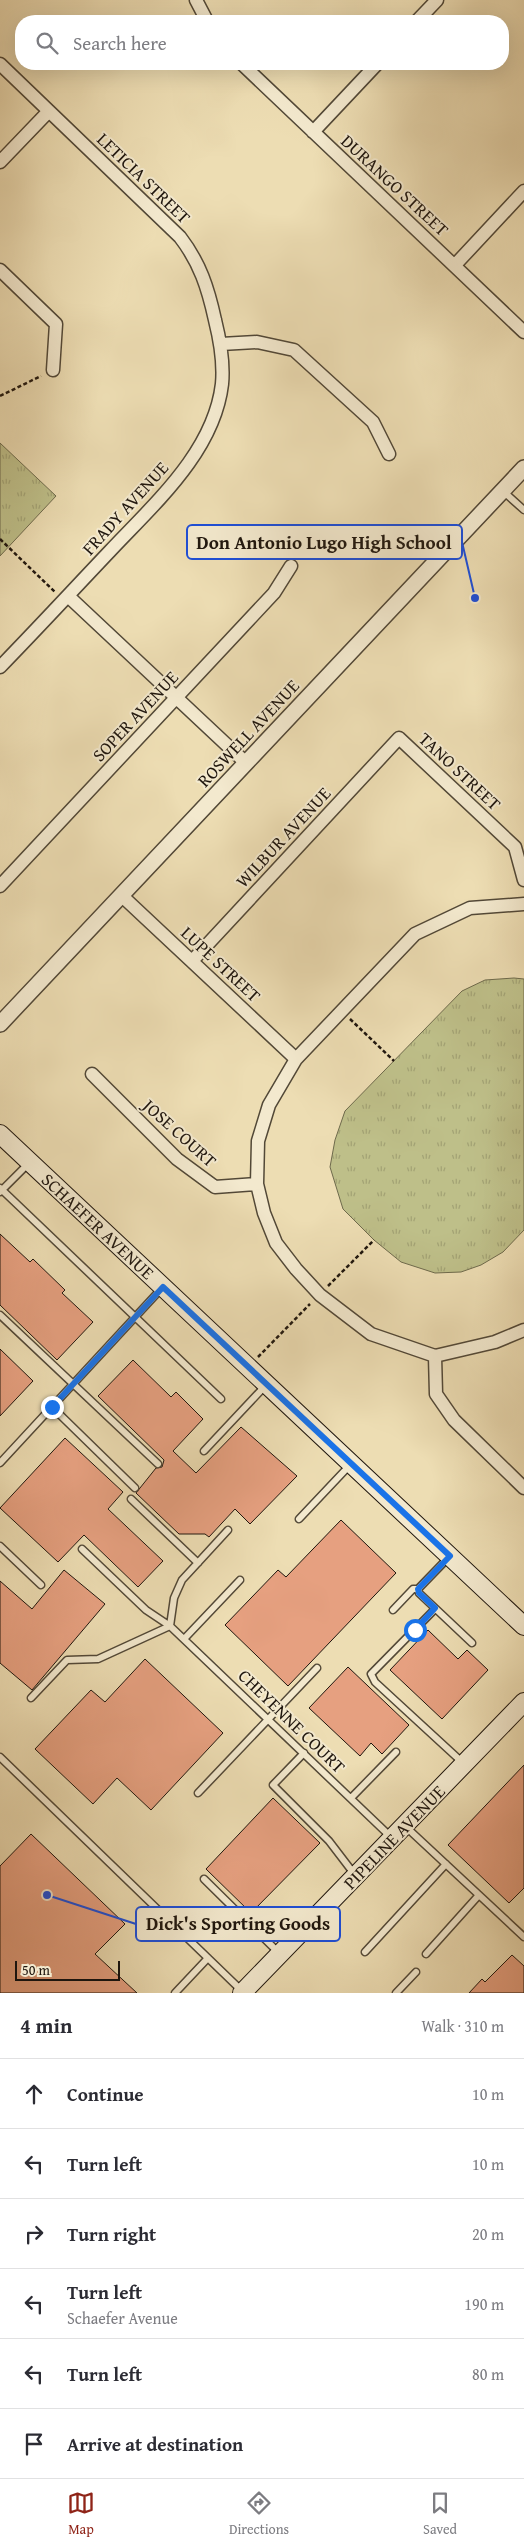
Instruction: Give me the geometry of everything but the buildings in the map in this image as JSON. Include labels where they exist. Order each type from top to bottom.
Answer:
[{"type":"main road","name":"SCHAEFER AVENUE","points":[[0,1134],[524,1626]]},
{"type":"main road","name":"PIPELINE AVENUE","points":[[243,1993],[524,1702]]},
{"type":"street","points":[[196,0],[204,15]]},
{"type":"street","points":[[423,15],[437,0]]},
{"type":"street","name":"LETICIA STREET","points":[[0,64],[180,237],[194,255],[206,282],[221,344]]},
{"type":"street","name":"DURANGO STREET","points":[[248,70],[524,332]]},
{"type":"street","points":[[313,132],[371,70]]},
{"type":"street","points":[[0,162],[49,111]]},
{"type":"street","points":[[455,265],[524,191]]},
{"type":"street","points":[[0,270],[56,324],[53,370]]},
{"type":"street","points":[[221,344],[257,342],[294,350],[373,422],[389,454]]},
{"type":"street","name":"FRADY AVENUE","points":[[0,667],[165,492],[190,460],[212,422],[222,384],[221,344]]},
{"type":"street","name":"ROSWELL AVENUE","points":[[0,1024],[524,468]]},
{"type":"street","name":"SOPER AVENUE","points":[[0,886],[274,593],[291,566]]},
{"type":"street","points":[[66,598],[246,763]]},
{"type":"street","name":"TANO STREET","points":[[399,738],[514,847],[524,880]]},
{"type":"street","name":"WILBUR AVENUE","points":[[193,960],[399,738]]},
{"type":"street","name":"LUPE STREET","points":[[121,895],[193,960],[296,1059]]},
{"type":"street","points":[[524,904],[470,908],[415,934],[296,1059],[269,1105],[258,1141],[257,1184],[264,1213],[276,1243],[320,1295],[371,1334],[436,1356],[495,1342],[524,1330]]},
{"type":"street","name":"JOSE COURT","points":[[92,1074],[177,1159],[214,1187],[257,1184]]},
{"type":"street","points":[[436,1356],[436,1394],[454,1420],[524,1488]]},
{"type":"lane","points":[[503,491],[524,510]]},
{"type":"lane","points":[[30,1162],[1,1190],[221,1399]]},
{"type":"lane","points":[[0,1463],[163,1287]]},
{"type":"lane","points":[[0,1315],[158,1464]]},
{"type":"lane","points":[[204,1451],[267,1384]]},
{"type":"lane","points":[[52,1407],[135,1488]]},
{"type":"lane","points":[[299,1518],[351,1464]]},
{"type":"lane","points":[[131,1499],[198,1563]]},
{"type":"lane","points":[[31,1698],[66,1660],[98,1659],[170,1626],[174,1598],[184,1577],[228,1530]]},
{"type":"lane","points":[[0,1546],[41,1586]]},
{"type":"lane","name":"CHEYENNE COURT","points":[[82,1549],[146,1610],[170,1626],[351,1798],[446,1864],[524,1937]]},
{"type":"lane","points":[[393,1610],[413,1589],[418,1589],[450,1556]]},
{"type":"lane","points":[[184,1639],[240,1580]]},
{"type":"lane","points":[[418,1589],[419,1593],[472,1643]]},
{"type":"lane","points":[[435,1608],[371,1674],[375,1682],[465,1765]]},
{"type":"lane","points":[[198,1793],[317,1668]]},
{"type":"lane","points":[[351,1798],[396,1752]]},
{"type":"lane","points":[[304,1753],[273,1785],[329,1841],[356,1877]]},
{"type":"lane","points":[[0,1757],[243,1993]]},
{"type":"lane","points":[[365,1952],[446,1864]]},
{"type":"lane","points":[[204,1879],[280,1954]]},
{"type":"lane","points":[[426,1954],[479,1895]]},
{"type":"lane","points":[[175,1993],[208,1958]]},
{"type":"lane","points":[[396,1993],[416,1972]]},
{"type":"path","points":[[0,396],[53,370]]},
{"type":"path","points":[[0,539],[66,598]]},
{"type":"path","points":[[341,1012],[394,1061]]},
{"type":"green space","points":[[0,443],[56,496],[0,556]]},
{"type":"green space","points":[[524,979],[524,1230],[503,1252],[481,1265],[461,1272],[435,1273],[401,1262],[374,1240],[343,1209],[330,1167],[335,1140],[345,1111],[462,991],[485,980]]},
{"type":"place","name":"Don Antonio Lugo High School","points":[[475,598]]},
{"type":"place","name":"Dick's Sporting Goods","points":[[47,1895]]},
{"type":"route","points":[[52,1407],[163,1287],[450,1556],[418,1589],[419,1593],[435,1608],[415,1630]]}]
